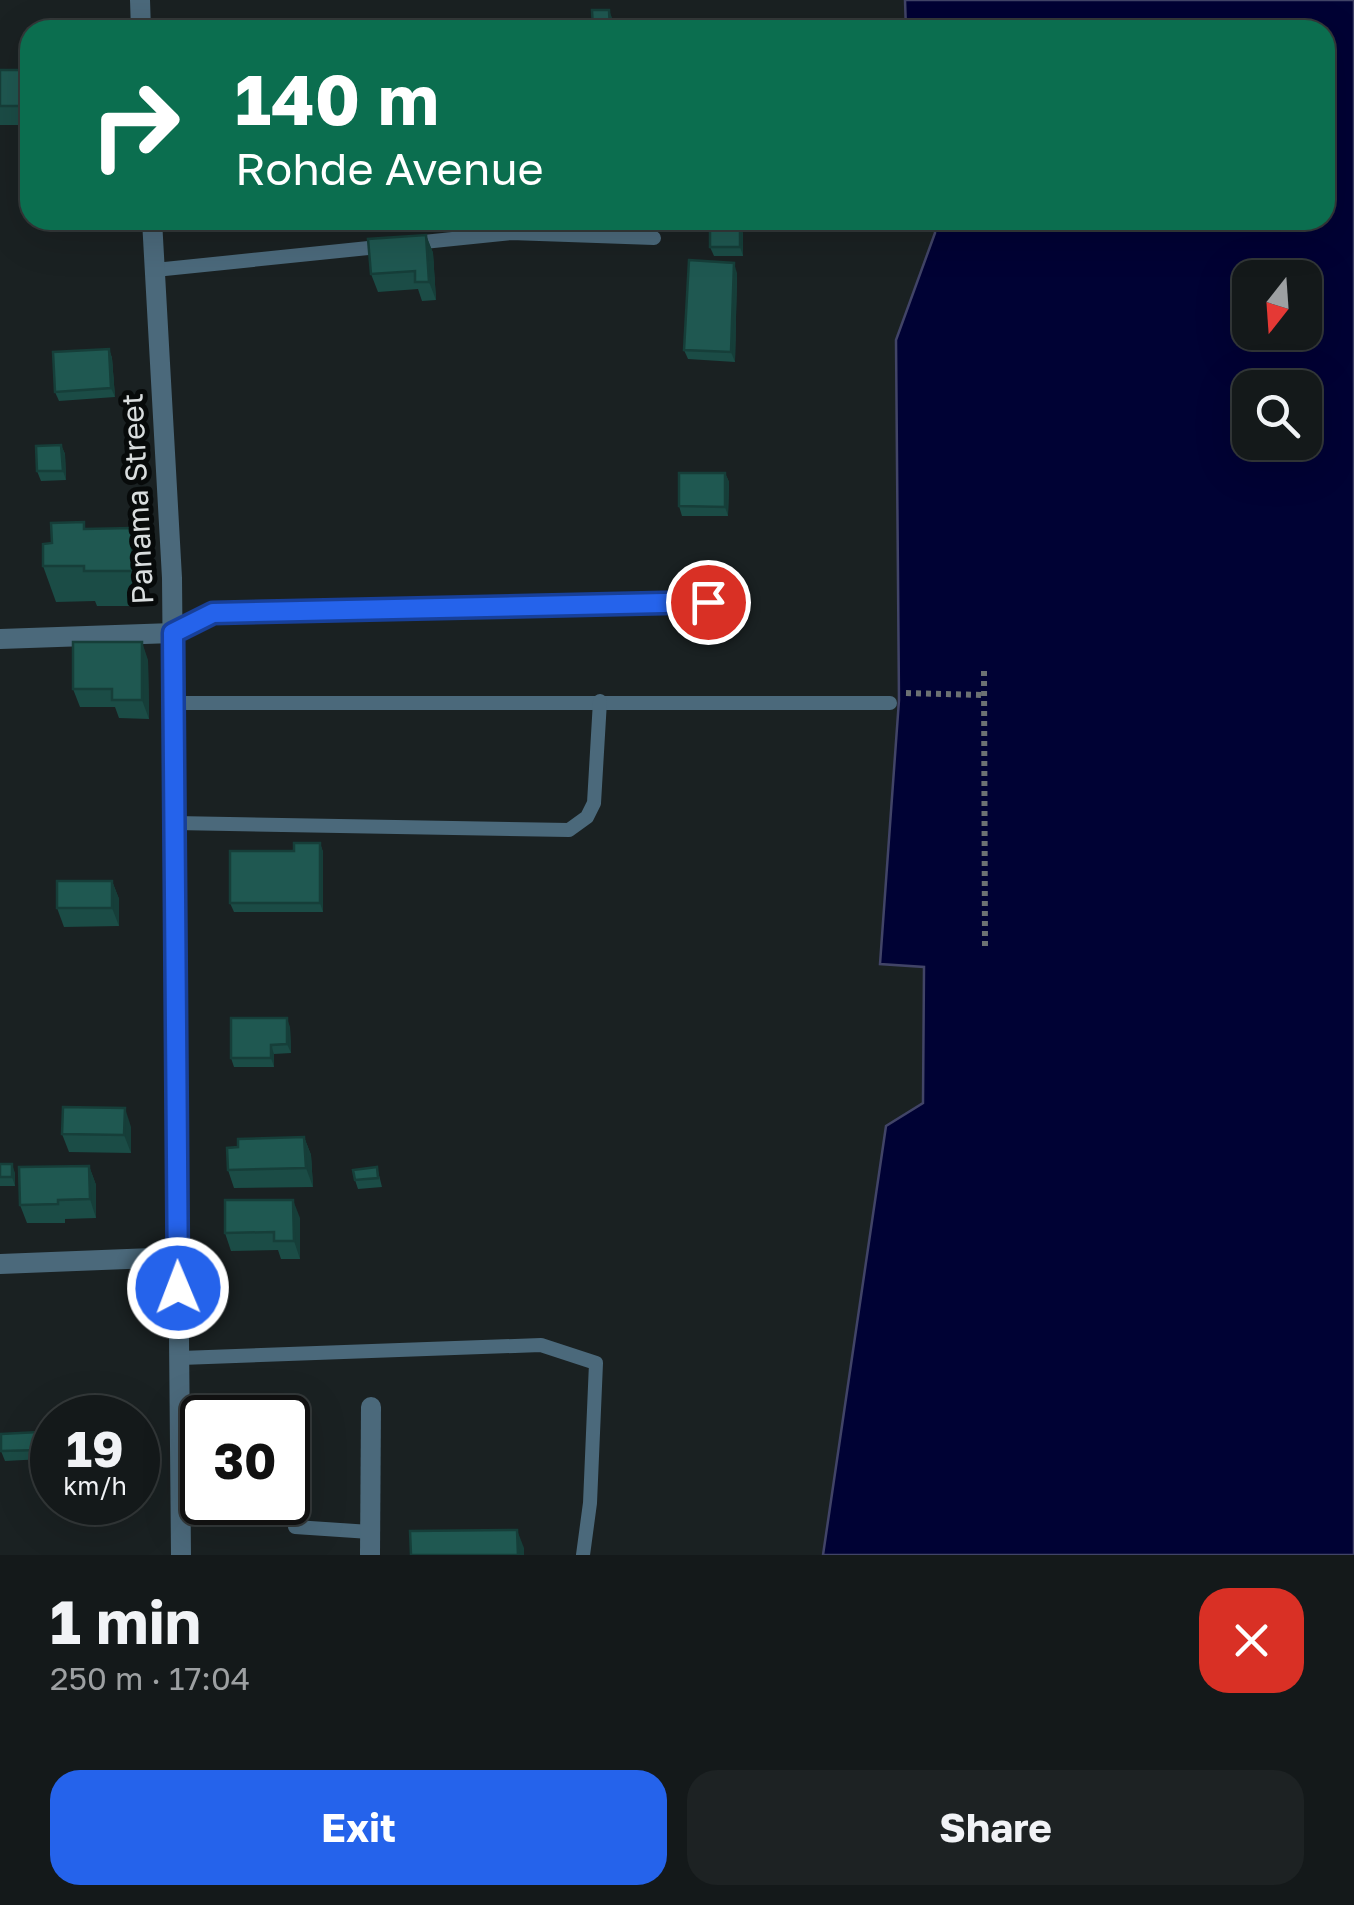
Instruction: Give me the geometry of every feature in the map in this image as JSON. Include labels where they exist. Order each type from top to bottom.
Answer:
[{"type":"street","name":"Panama Street","points":[[152,230],[173,633],[181,1555]]},
{"type":"street","points":[[0,639],[173,633]]},
{"type":"street","points":[[0,1264],[178,1257]]},
{"type":"street","points":[[370,1406],[370,1555]]},
{"type":"lane","points":[[154,270],[511,233],[654,238]]},
{"type":"lane","points":[[173,633],[213,613],[708,602]]},
{"type":"lane","points":[[174,823],[569,830],[587,818],[594,802],[600,701]]},
{"type":"lane","points":[[174,703],[890,703]]},
{"type":"lane","points":[[180,1358],[541,1344],[596,1362],[590,1503],[582,1555]]},
{"type":"lane","points":[[295,1528],[370,1532]]},
{"type":"path","points":[[984,672],[984,948]]},
{"type":"shaded area","points":[[905,0],[1354,0],[1354,1555],[823,1555],[886,1126],[923,1103],[924,967],[880,964],[899,700],[896,340],[935,230],[1335,230],[1335,20],[906,20]]},
{"type":"building","points":[[592,10],[609,10],[610,20],[592,20]]},
{"type":"building","points":[[0,70],[20,70],[20,106],[0,106]]},
{"type":"building","points":[[710,230],[740,230],[740,247],[710,247]]},
{"type":"building","points":[[426,235],[429,282],[415,282],[415,271],[371,274],[368,239]]},
{"type":"building","points":[[689,260],[734,263],[731,352],[684,350]]},
{"type":"building","points":[[109,349],[111,388],[55,392],[53,352]]},
{"type":"building","points":[[61,445],[63,471],[37,471],[36,446]]},
{"type":"building","points":[[679,473],[725,473],[725,507],[679,506]]},
{"type":"building","points":[[84,522],[84,529],[132,528],[132,571],[43,566],[43,544],[52,543],[51,523]]},
{"type":"building","points":[[73,642],[142,642],[142,700],[112,700],[112,689],[73,689]]},
{"type":"building","points":[[294,843],[320,843],[320,903],[230,903],[230,851],[294,851]]},
{"type":"building","points":[[57,881],[112,881],[112,908],[57,908]]},
{"type":"building","points":[[231,1018],[287,1018],[287,1044],[271,1045],[271,1058],[231,1058]]},
{"type":"building","points":[[63,1107],[125,1108],[124,1135],[62,1134]]},
{"type":"building","points":[[304,1137],[306,1168],[228,1170],[227,1148],[238,1147],[238,1139]]},
{"type":"building","points":[[0,1164],[12,1164],[12,1177],[0,1177]]},
{"type":"building","points":[[89,1166],[90,1199],[20,1205],[19,1167]]},
{"type":"building","points":[[377,1167],[378,1178],[355,1180],[353,1170]]},
{"type":"building","points":[[225,1200],[293,1200],[294,1241],[274,1241],[274,1232],[225,1233]]},
{"type":"building","points":[[30,1432],[30,1450],[1,1451],[1,1434]]},
{"type":"building","points":[[517,1530],[518,1555],[411,1555],[410,1531]]},
{"type":"route","points":[[178,1288],[173,633],[213,613],[708,602]]}]
